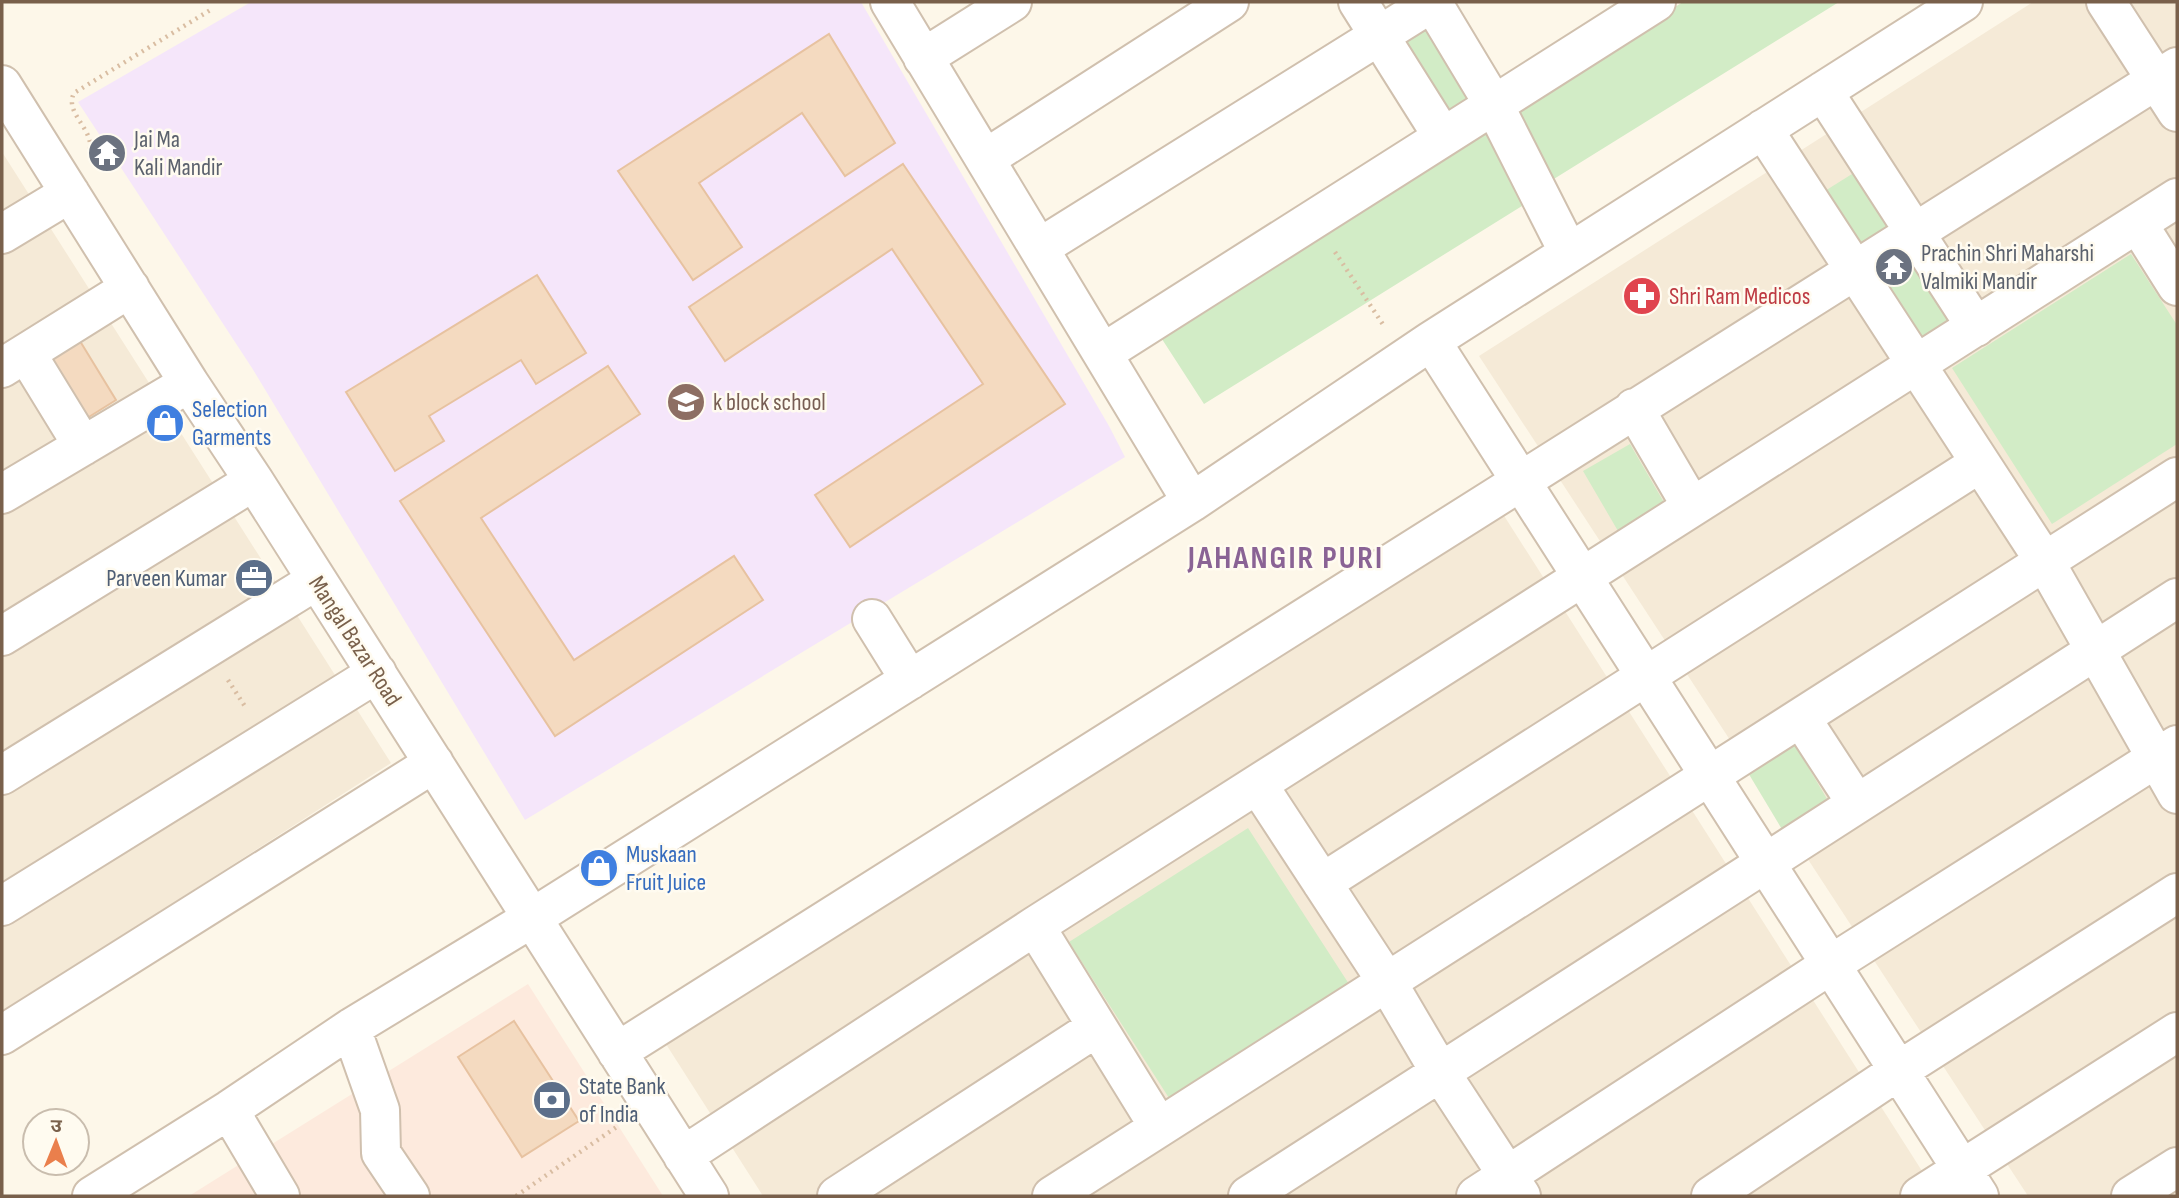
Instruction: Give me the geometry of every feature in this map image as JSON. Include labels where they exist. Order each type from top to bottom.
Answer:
[{"type":"street","points":[[890,2],[1192,502]]},
{"type":"street","points":[[923,58],[1012,2]]},
{"type":"street","points":[[985,159],[1229,2]]},
{"type":"street","points":[[1358,2],[1443,137]]},
{"type":"street","points":[[1039,248],[1433,2],[1494,105],[1569,253]]},
{"type":"street","points":[[1103,353],[1656,2]]},
{"type":"street","points":[[92,1196],[229,1110],[351,1028],[532,918],[1192,502],[1418,350],[1963,2]]},
{"type":"street","points":[[2106,2],[2167,73],[2177,112]]},
{"type":"street","points":[[617,1052],[2167,73]]},
{"type":"street","name":"Mangal Bazar Road","points":[[2,85],[189,383],[709,1196]]},
{"type":"street","points":[[1823,91],[1976,327]]},
{"type":"street","points":[[1763,129],[2045,562],[2095,651],[2167,752],[2177,794]]},
{"type":"street","points":[[2,234],[65,184]]},
{"type":"street","points":[[683,1156],[1035,926],[2177,198]]},
{"type":"street","points":[[2138,223],[2177,286]]},
{"type":"street","points":[[83,446],[14,361],[130,288]]},
{"type":"street","points":[[1418,350],[1520,480],[1970,1183]]},
{"type":"street","points":[[2,494],[189,383]]},
{"type":"street","points":[[1634,408],[1692,507]]},
{"type":"street","points":[[1322,883],[1980,463]]},
{"type":"street","points":[[1052,1196],[2177,477]]},
{"type":"street","points":[[2,636],[254,481]]},
{"type":"street","points":[[2,775],[317,580]]},
{"type":"street","points":[[1248,1196],[2177,598]]},
{"type":"street","points":[[872,619],[910,680]]},
{"type":"street","points":[[2,906],[376,673]]},
{"type":"street","points":[[1801,718],[1857,804]]},
{"type":"street","points":[[1476,1196],[1515,1186],[1830,965],[2167,752]]},
{"type":"street","points":[[2,1035],[433,763]]},
{"type":"street","points":[[1258,785],[1387,982],[1440,1072],[1515,1186]]},
{"type":"street","points":[[1711,1196],[1898,1071],[2177,893]]},
{"type":"street","points":[[1035,926],[1159,1127]]},
{"type":"street","points":[[837,1196],[1097,1027]]},
{"type":"street","points":[[351,1028],[380,1110],[381,1153],[410,1196]]},
{"type":"street","points":[[1920,1196],[1970,1183],[2177,1032]]},
{"type":"street","points":[[229,1110],[280,1196]]},
{"type":"street","points":[[2131,1196],[2177,1167]]},
{"type":"path","points":[[65,184],[91,146],[90,137],[72,107],[71,100],[75,93],[212,9]]},
{"type":"path","points":[[1313,219],[1418,350]]},
{"type":"path","points":[[208,648],[267,741]]},
{"type":"path","points":[[516,1196],[650,1104]]},
{"type":"shaded area","name":"k block school","points":[[251,2],[861,2],[1125,457],[525,820],[252,368],[78,102]]},
{"type":"shaded area","points":[[2033,2],[2177,2],[2177,1196],[2028,1196],[1479,356]]},
{"type":"shaded area","points":[[2,152],[391,763],[2,1013]]},
{"type":"shaded area","points":[[1501,511],[1938,1196],[763,1196],[664,1041]]},
{"type":"shaded area","points":[[528,984],[663,1196],[189,1196]]},
{"type":"green space","points":[[1683,2],[1839,2],[1549,182],[1505,112]]},
{"type":"green space","points":[[1433,16],[1482,96],[1437,123],[1388,43]]},
{"type":"green space","points":[[1490,128],[1522,206],[1204,404],[1160,336]]},
{"type":"green space","points":[[1860,169],[1898,229],[1857,254],[1820,194]]},
{"type":"green space","points":[[1911,244],[1962,324],[1921,349],[1871,269]]},
{"type":"green space","points":[[2131,254],[2177,325],[2177,444],[2052,524],[1952,368]]},
{"type":"green space","points":[[1630,444],[1665,504],[1618,531],[1583,471]]},
{"type":"green space","points":[[1794,743],[1830,804],[1783,831],[1747,771]]},
{"type":"green space","points":[[1248,828],[1349,984],[1169,1098],[1069,942]]},
{"type":"building","points":[[829,34],[895,143],[845,176],[802,113],[699,183],[742,247],[693,280],[618,171]]},
{"type":"building","points":[[903,164],[1065,404],[850,547],[815,495],[983,384],[892,249],[725,361],[689,307]]},
{"type":"building","points":[[537,275],[586,353],[536,384],[521,360],[429,416],[444,441],[395,471],[346,392]]},
{"type":"building","points":[[72,328],[116,400],[76,425],[31,354]]},
{"type":"building","points":[[608,366],[640,414],[481,518],[574,660],[734,556],[763,600],[555,736],[400,501]]},
{"type":"building","points":[[514,1021],[579,1121],[522,1157],[458,1057]]},
{"type":"place","name":"Jai Ma Kali Mandir","points":[[107,153]]},
{"type":"place","name":"Prachin Shri Maharshi Valmiki Mandir","points":[[1894,267]]},
{"type":"place","name":"Shri Ram Medicos","points":[[1642,296]]},
{"type":"place","name":"k block school","points":[[686,402]]},
{"type":"place","name":"Selection Garments","points":[[165,423]]},
{"type":"place","name":"Parveen Kumar","points":[[254,578]]},
{"type":"place","name":"Muskaan Fruit Juice","points":[[599,868]]},
{"type":"place","name":"State Bank of India","points":[[552,1100]]},
{"type":"district","name":"JAHANGIR PURI","points":[[1286,558]]}]
